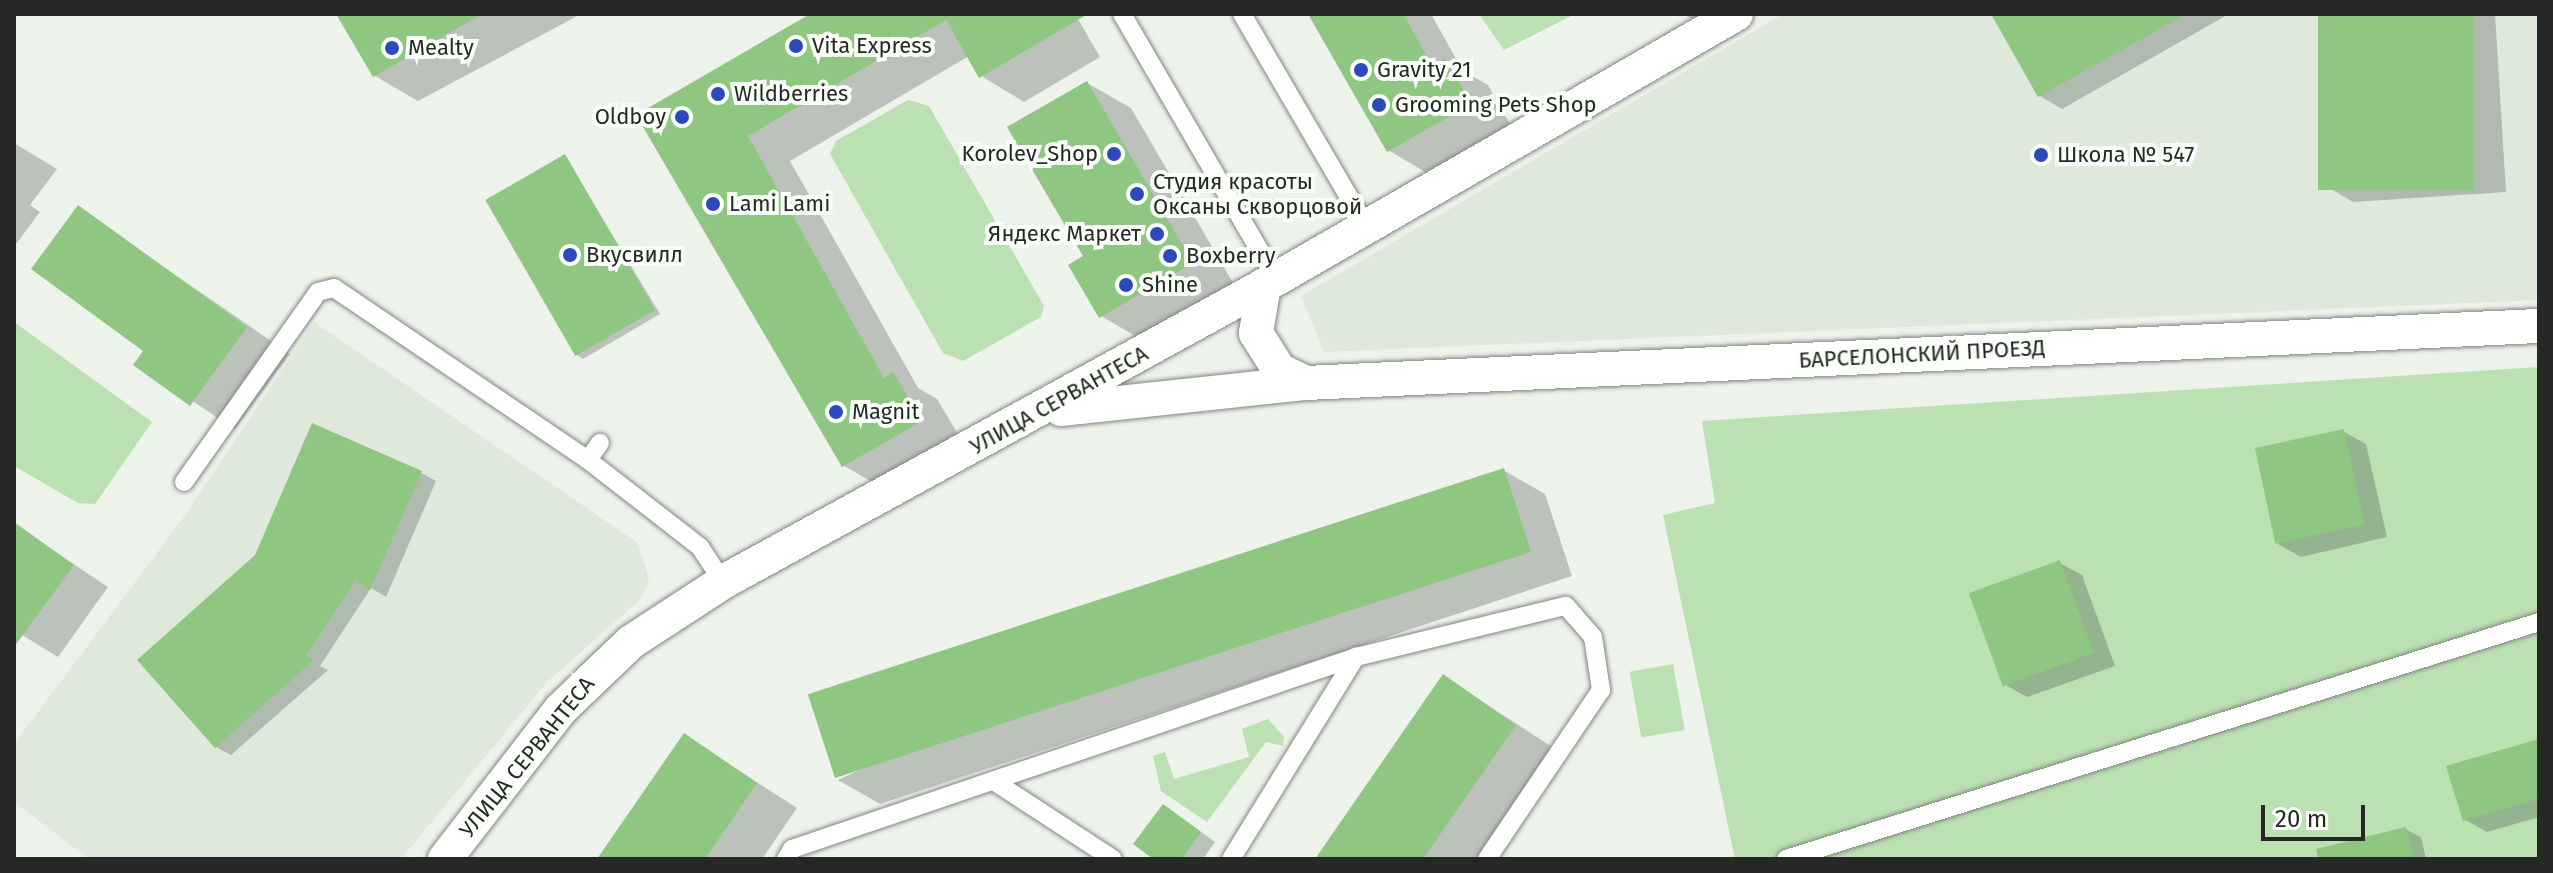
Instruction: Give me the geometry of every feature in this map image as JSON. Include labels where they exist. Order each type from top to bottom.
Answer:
[{"type":"street","name":"УЛИЦА СЕРВАНТЕСА","points":[[445,859],[593,675],[723,582],[1037,413],[1736,14]]},
{"type":"street","points":[[1270,282],[1255,309],[1260,344],[1279,370],[1306,383]]},
{"type":"street","name":"БАРСЕЛОНСКИЙ ПРОЕЗД","points":[[1037,413],[1173,391],[1306,383],[2539,326]]},
{"type":"lane","points":[[1122,14],[1270,282]]},
{"type":"lane","points":[[1242,14],[1366,226]]},
{"type":"lane","points":[[184,482],[326,288],[588,460],[700,547],[723,582]]},
{"type":"lane","points":[[588,460],[600,443]]},
{"type":"lane","points":[[786,859],[792,849],[998,784],[1356,657],[1566,606],[1593,637],[1601,690],[1487,859]]},
{"type":"lane","points":[[1786,859],[2539,622]]},
{"type":"lane","points":[[1231,859],[1356,657]]},
{"type":"lane","points":[[998,784],[1111,858]]},
{"type":"shaded area","name":"Школа № 547","points":[[1783,14],[2539,14],[2539,300],[1324,352],[1301,296]]},
{"type":"shaded area","points":[[314,322],[638,543],[649,579],[642,598],[546,683],[401,859],[89,859],[14,802],[14,744],[181,521]]},
{"type":"green space","points":[[1479,14],[1575,14],[1504,50]]},
{"type":"green space","points":[[908,100],[929,106],[1044,306],[1041,317],[963,361],[943,353],[830,154],[836,141]]},
{"type":"green space","points":[[14,322],[152,422],[95,504],[78,503],[14,466]]},
{"type":"green space","points":[[2539,367],[2539,859],[1735,859],[1663,515],[1715,503],[1702,421]]},
{"type":"green space","points":[[1673,664],[1685,730],[1641,738],[1630,672]]},
{"type":"green space","points":[[1268,719],[1284,737],[1283,746],[1266,742],[1207,822],[1161,791],[1153,756],[1165,752],[1174,779],[1249,757],[1242,729]]},
{"type":"building","points":[[336,14],[482,14],[373,77]]},
{"type":"building","points":[[810,14],[1088,14],[979,78],[946,20],[748,136],[884,378],[893,372],[922,421],[842,467],[636,115]]},
{"type":"building","points":[[1308,14],[1403,14],[1432,65],[1445,58],[1471,104],[1387,152]]},
{"type":"building","points":[[1991,14],[2186,14],[2038,97]]},
{"type":"building","points":[[2318,14],[2474,14],[2474,190],[2318,190]]},
{"type":"building","points":[[1087,81],[1193,263],[1099,318],[1068,265],[1083,256],[1007,127]]},
{"type":"building","name":"Вкусвилл","points":[[565,154],[655,310],[575,356],[485,200]]},
{"type":"building","points":[[78,205],[247,327],[190,406],[133,365],[143,351],[31,269]]},
{"type":"building","points":[[312,423],[422,471],[370,590],[355,581],[306,656],[314,660],[215,748],[137,660],[255,555]]},
{"type":"building","points":[[2344,429],[2364,525],[2275,544],[2255,448]]},
{"type":"building","points":[[1504,468],[1531,552],[835,778],[808,694]]},
{"type":"building","points":[[14,522],[74,565],[14,647]]},
{"type":"building","points":[[2060,560],[2094,653],[2003,686],[1969,593]]},
{"type":"building","points":[[1443,674],[1516,725],[1423,859],[1315,859]]},
{"type":"building","points":[[684,733],[757,783],[705,859],[597,859]]},
{"type":"building","points":[[2539,739],[2539,799],[2463,821],[2446,766]]},
{"type":"building","points":[[1163,804],[1201,832],[1182,859],[1153,859],[1133,844]]},
{"type":"building","points":[[2406,827],[2414,859],[2318,859],[2316,849]]},
{"type":"place","name":"Vita Express","points":[[796,46]]},
{"type":"place","name":"Mealty","points":[[392,48]]},
{"type":"place","name":"Gravity 21","points":[[1361,70]]},
{"type":"place","name":"Wildberries","points":[[718,94]]},
{"type":"place","name":"Grooming Pets Shop","points":[[1379,105]]},
{"type":"place","name":"Oldboy","points":[[682,117]]},
{"type":"place","name":"Korolev_Shop","points":[[1114,154]]},
{"type":"place","name":"Школа № 547","points":[[2041,155]]},
{"type":"place","name":"Студия красоты Оксаны Скворцовой","points":[[1137,194]]},
{"type":"place","name":"Lami Lami","points":[[713,204]]},
{"type":"place","name":"Яндекс Маркет","points":[[1157,234]]},
{"type":"place","name":"Вкусвилл","points":[[570,255]]},
{"type":"place","name":"Boxberry","points":[[1170,256]]},
{"type":"place","name":"Shine","points":[[1126,285]]},
{"type":"place","name":"Magnit","points":[[836,412]]}]
